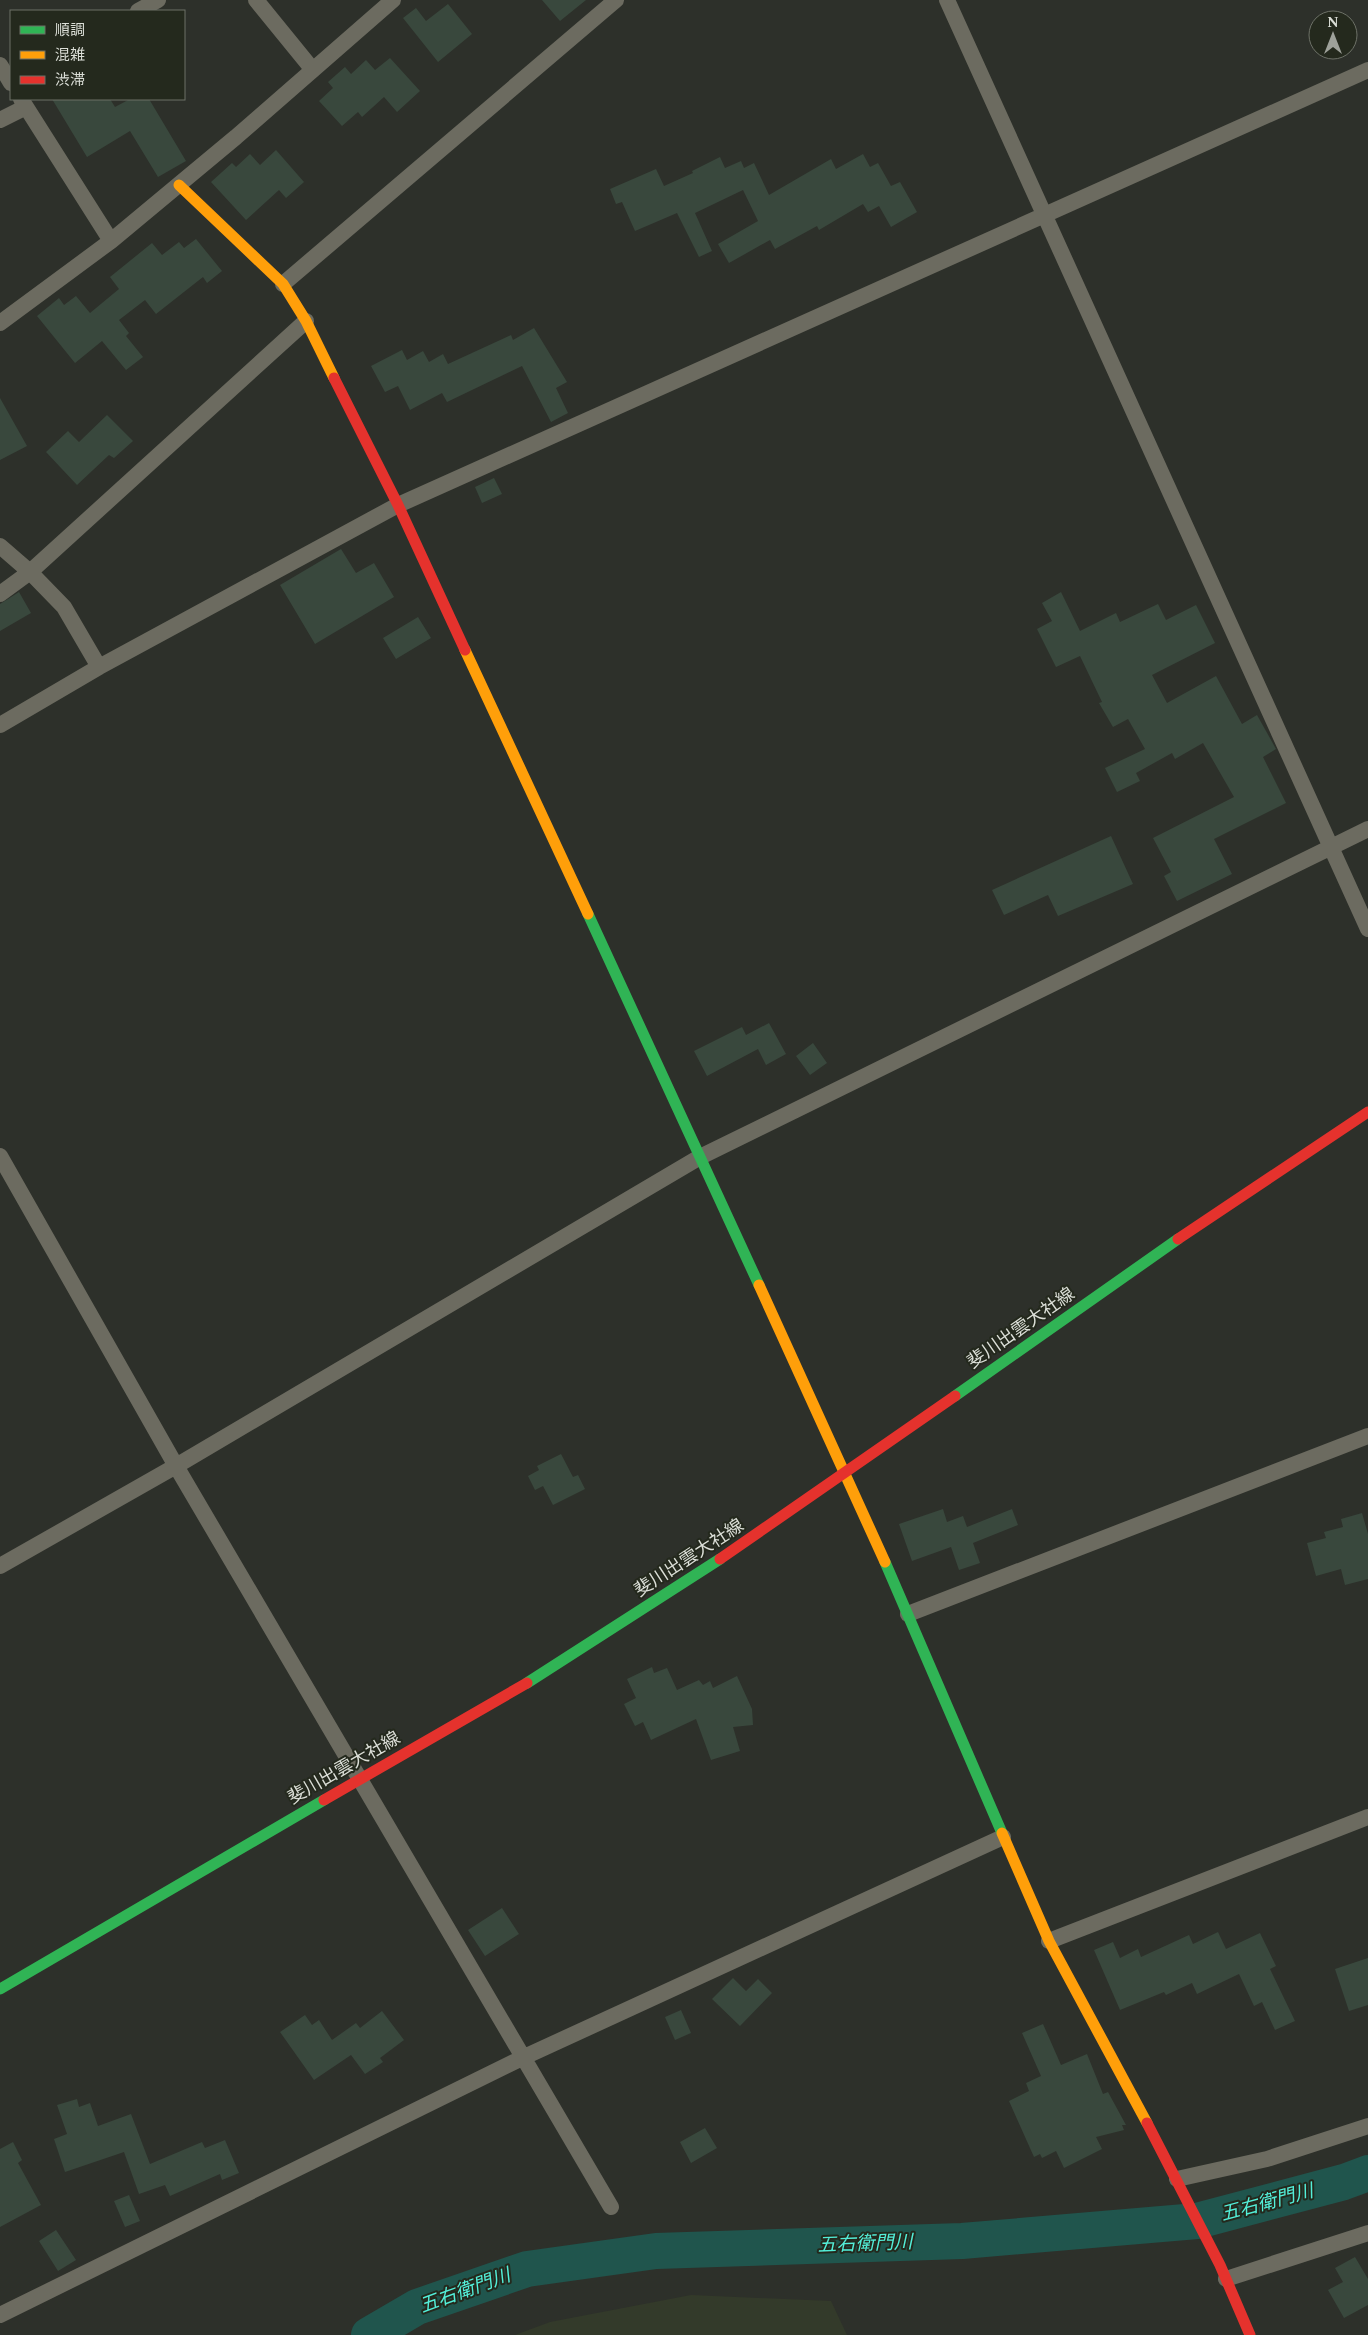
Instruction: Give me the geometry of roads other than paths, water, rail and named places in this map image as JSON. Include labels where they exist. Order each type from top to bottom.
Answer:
[{"type":"street","points":[[140,10],[158,0]]},
{"type":"street","points":[[256,0],[313,70]]},
{"type":"street","points":[[0,323],[111,241],[394,0]]},
{"type":"street","points":[[283,284],[616,0]]},
{"type":"street","points":[[947,0],[1368,929]]},
{"type":"street","points":[[0,65],[10,80]]},
{"type":"street","points":[[0,725],[99,667],[398,505],[1368,70]]},
{"type":"street","points":[[0,120],[23,103],[111,241]]},
{"type":"street","points":[[179,185],[283,284],[306,322],[398,505],[846,1473],[1049,1941],[1177,2179],[1223,2272],[1250,2335]]},
{"type":"street","points":[[0,594],[30,572],[306,322]]},
{"type":"street","points":[[0,546],[30,572],[64,607],[99,667]]},
{"type":"street","points":[[0,1566],[176,1466],[700,1157],[1368,829]]},
{"type":"street","name":"斐川出雲大社線","points":[[0,1989],[541,1675],[708,1567],[846,1473],[1154,1255],[1368,1112]]},
{"type":"street","points":[[0,1156],[176,1466],[611,2207]]},
{"type":"street","points":[[908,1614],[1368,1436]]},
{"type":"street","points":[[1049,1941],[1368,1817]]},
{"type":"street","points":[[0,2316],[522,2058],[1003,1837]]},
{"type":"street","points":[[1177,2179],[1267,2159],[1368,2126]]},
{"type":"street","points":[[1223,2272],[1368,2233]]},
{"type":"waterway","name":"五右衛門川","points":[[369,2335],[417,2307],[527,2269],[656,2251],[962,2241],[1197,2221],[1344,2182],[1368,2173]]}]
